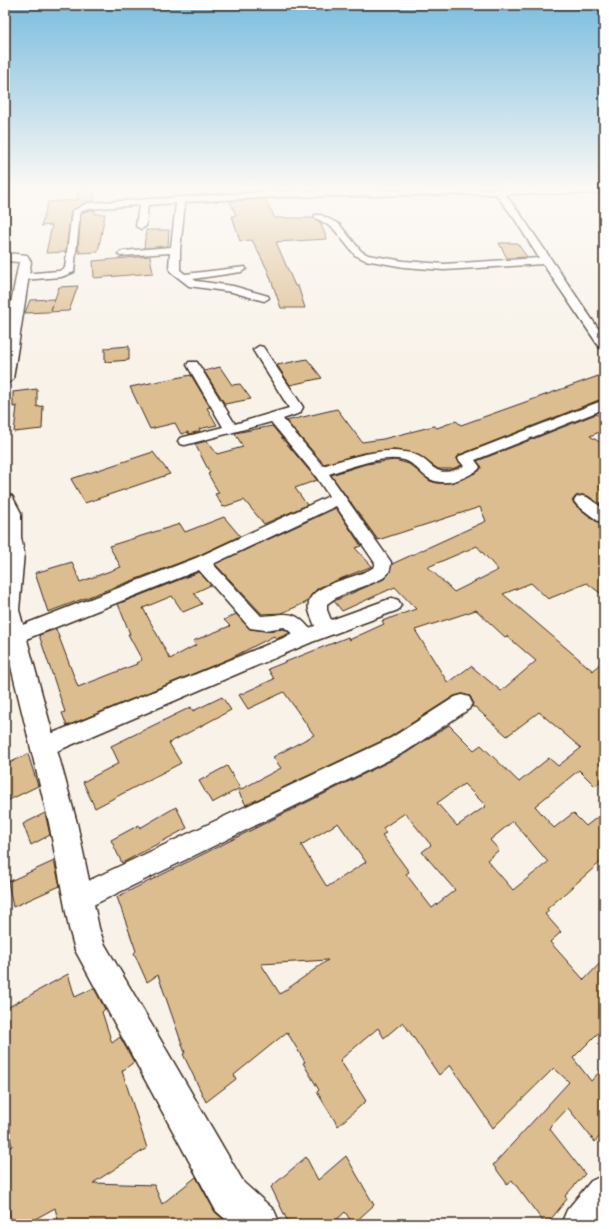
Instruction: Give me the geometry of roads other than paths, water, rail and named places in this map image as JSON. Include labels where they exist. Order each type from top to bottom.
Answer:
[{"type":"street","points":[[22,277],[61,274],[70,270],[72,246]]},
{"type":"street","points":[[175,246],[174,268],[193,284],[233,289],[264,298]]},
{"type":"street","points":[[353,246],[358,254],[365,257],[404,264],[444,267],[546,261]]},
{"type":"street","points":[[537,246],[604,345]]},
{"type":"street","points":[[123,254],[175,250]]},
{"type":"street","points":[[5,257],[23,258],[26,262],[22,277],[5,380]]},
{"type":"street","points":[[185,277],[241,269]]},
{"type":"street","points":[[185,441],[289,413],[295,410],[296,406],[259,350]]},
{"type":"street","points":[[193,365],[231,429]]},
{"type":"street","points":[[320,472],[370,457],[407,456],[437,477],[445,478],[473,467],[465,459],[604,404]]},
{"type":"street","points":[[274,417],[320,472],[383,562],[383,568],[378,573],[330,591],[318,601],[318,610],[326,630]]},
{"type":"street","points":[[14,636],[202,562],[339,498]]},
{"type":"street","points":[[5,500],[11,513],[11,536],[14,553],[8,610],[63,823],[84,928],[91,950],[230,1197],[260,1224]]},
{"type":"street","points":[[582,501],[604,517]]},
{"type":"street","points":[[202,562],[256,622],[264,623],[282,619],[295,624],[305,637]]},
{"type":"street","points":[[43,747],[305,637],[392,605]]},
{"type":"street","points":[[78,899],[398,745],[462,703]]},
{"type":"street","points":[[581,1224],[604,1194]]}]
